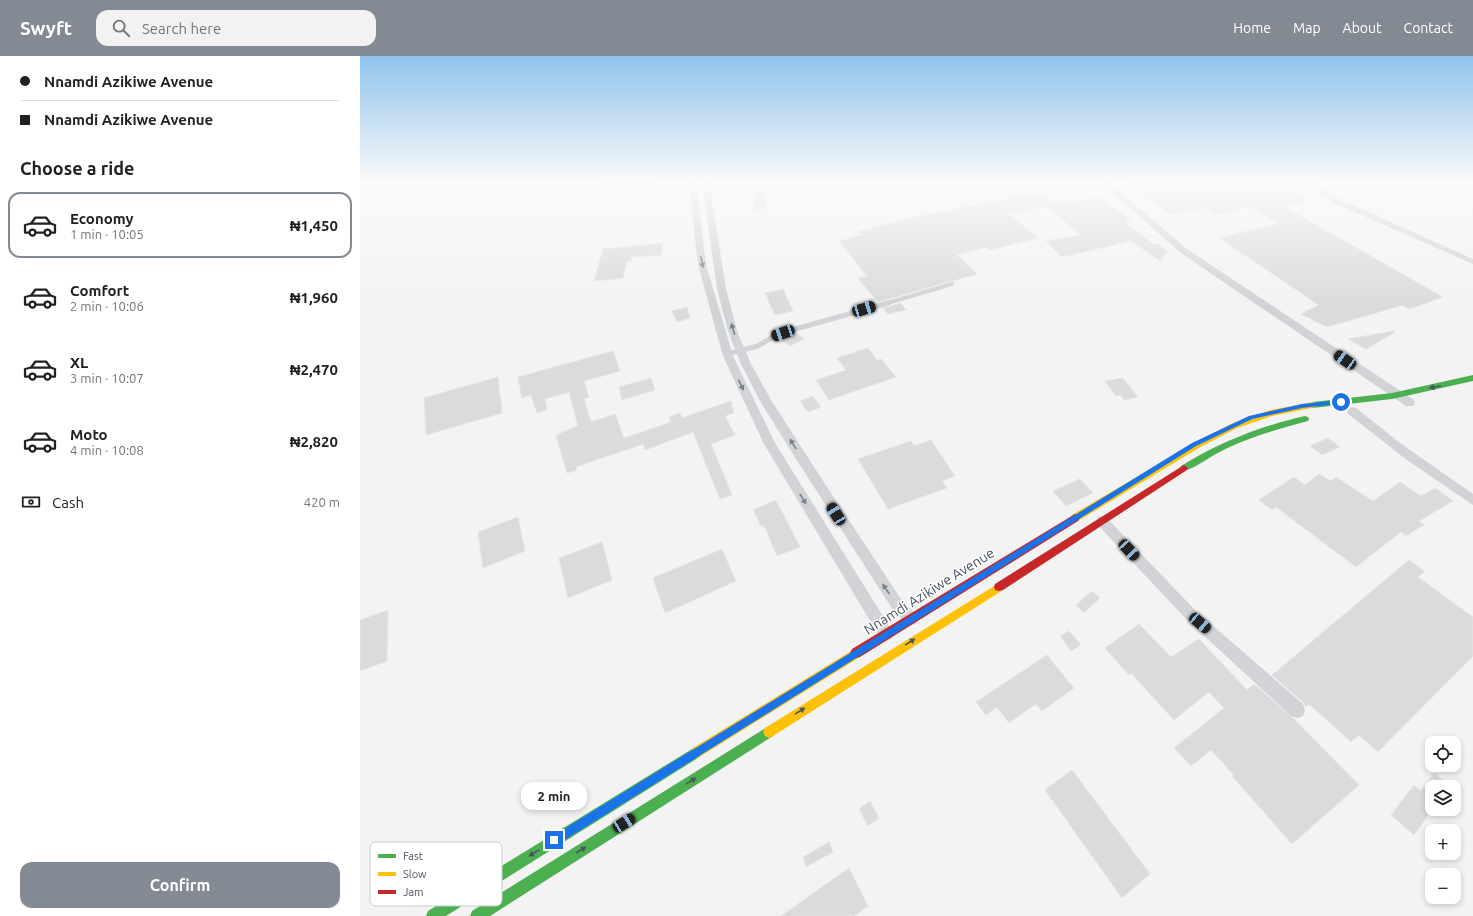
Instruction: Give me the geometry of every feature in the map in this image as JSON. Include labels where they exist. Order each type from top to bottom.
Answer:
[{"type":"main road","name":"Nnamdi Azikiwe Avenue","points":[[502,873],[1194,444],[1251,418],[1275,411],[1398,395],[1473,378]]},
{"type":"main road","points":[[1387,406],[1414,402]]},
{"type":"main road","points":[[1348,412],[1366,409]]},
{"type":"main road","points":[[502,900],[1195,461],[1246,435],[1281,424],[1316,417]]},
{"type":"main road","name":"Nnamdi Azikiwe Avenue","points":[[433,916],[449,906]]},
{"type":"main road","points":[[477,916],[493,906]]},
{"type":"street","points":[[697,222],[702,265],[727,354],[770,444],[886,634]]},
{"type":"street","points":[[711,222],[719,283],[740,351],[765,399],[836,514],[898,606],[911,619]]},
{"type":"street","points":[[1151,222],[1184,251],[1398,395],[1414,402]]},
{"type":"street","points":[[1384,222],[1473,262]]},
{"type":"street","points":[[1348,412],[1418,463],[1473,500]]},
{"type":"street","points":[[1102,521],[1190,614],[1297,710]]},
{"type":"lane","points":[[727,354],[758,346],[774,336],[792,330],[952,284]]},
{"type":"building","points":[[895,222],[1019,222],[1039,238],[989,250],[986,247],[957,255],[977,274],[878,302],[858,278],[867,276],[839,241],[862,235],[858,232]]},
{"type":"building","points":[[1065,222],[1125,222],[1154,245],[1157,244],[1169,252],[1165,254],[1160,261],[1131,241],[1062,257],[1046,241],[1081,235]]},
{"type":"building","points":[[1277,222],[1312,222],[1443,297],[1409,309],[1403,305],[1327,327],[1301,314],[1319,305],[1219,238],[1279,223]]},
{"type":"building","points":[[663,243],[661,255],[632,257],[631,261],[627,261],[623,278],[594,281],[603,249]]},
{"type":"building","points":[[783,289],[793,311],[775,315],[765,293]]},
{"type":"building","points":[[901,303],[906,310],[888,314],[883,308]]},
{"type":"building","points":[[687,307],[690,318],[677,322],[672,311]]},
{"type":"building","points":[[1395,332],[1366,349],[1348,339]]},
{"type":"building","points":[[796,333],[804,339],[790,346],[780,339]]},
{"type":"building","points":[[868,348],[877,360],[881,359],[896,377],[829,400],[816,380],[846,370],[837,358]]},
{"type":"building","points":[[613,351],[620,371],[584,381],[589,397],[584,399],[591,422],[615,414],[624,438],[671,422],[669,417],[680,413],[682,418],[731,401],[734,413],[725,416],[735,435],[711,444],[732,495],[720,499],[693,432],[645,450],[643,444],[576,467],[577,470],[567,473],[556,435],[578,426],[569,392],[545,399],[547,410],[537,413],[531,395],[522,398],[518,377]]},
{"type":"building","points":[[498,377],[502,413],[426,435],[424,398]]},
{"type":"building","points":[[651,378],[655,390],[622,400],[619,387]]},
{"type":"building","points":[[1123,378],[1138,397],[1124,400],[1121,395],[1116,396],[1105,381]]},
{"type":"building","points":[[813,396],[821,407],[808,412],[800,401]]},
{"type":"building","points":[[1328,438],[1340,447],[1322,455],[1310,446]]},
{"type":"building","points":[[931,440],[955,476],[942,481],[947,488],[888,509],[858,459],[911,441],[914,446]]},
{"type":"building","points":[[1319,474],[1331,481],[1336,477],[1373,501],[1400,482],[1421,496],[1435,488],[1453,501],[1419,521],[1424,525],[1406,536],[1401,532],[1356,567],[1276,507],[1272,510],[1259,500],[1294,477],[1305,485]]},
{"type":"building","points":[[1080,479],[1093,493],[1066,506],[1053,491]]},
{"type":"building","points":[[776,500],[800,547],[777,556],[764,525],[761,526],[753,510]]},
{"type":"building","points":[[518,517],[525,551],[483,568],[478,532]]},
{"type":"building","points":[[602,542],[612,580],[568,598],[559,558]]},
{"type":"building","points":[[722,549],[736,581],[665,613],[653,578]]},
{"type":"building","points":[[1409,560],[1425,571],[1418,577],[1473,617],[1473,656],[1378,752],[1359,735],[1351,742],[1309,704],[1306,707],[1304,703],[1272,675]]},
{"type":"building","points":[[1092,591],[1100,598],[1084,613],[1076,605]]},
{"type":"building","points":[[388,610],[387,661],[360,671],[360,620]]},
{"type":"building","points":[[1139,624],[1171,657],[1199,639],[1247,690],[1254,684],[1293,718],[1359,785],[1292,844],[1211,750],[1191,766],[1174,748],[1224,708],[1209,692],[1174,720],[1131,673],[1129,675],[1105,648]]},
{"type":"building","points":[[1069,631],[1081,645],[1071,651],[1060,636]]},
{"type":"building","points":[[1047,655],[1074,688],[1042,711],[1036,704],[1009,723],[997,707],[986,715],[976,702]]},
{"type":"building","points":[[1072,770],[1150,874],[1122,898],[1045,790]]},
{"type":"building","points":[[1434,773],[1442,780],[1429,780]]},
{"type":"building","points":[[1414,785],[1421,791],[1425,785],[1425,816],[1428,816],[1414,835],[1391,815]]},
{"type":"building","points":[[870,801],[879,818],[868,826],[859,809]]},
{"type":"building","points":[[829,842],[833,852],[806,867],[803,857]]},
{"type":"building","points":[[849,868],[868,906],[854,916],[781,916]]},
{"type":"traffic: fast","points":[[1313,405],[1392,396],[1473,378]]},
{"type":"traffic: fast","points":[[1184,468],[1227,444],[1273,427],[1305,419]]},
{"type":"traffic: fast","points":[[502,900],[769,732]]},
{"type":"traffic: fast","points":[[502,873],[697,752]]},
{"type":"traffic: fast","points":[[433,916],[449,906]]},
{"type":"traffic: fast","points":[[477,916],[493,906]]},
{"type":"traffic: slow","points":[[1075,518],[1216,434],[1271,413],[1313,405]]},
{"type":"traffic: slow","points":[[769,732],[999,587]]},
{"type":"traffic: slow","points":[[697,752],[856,653]]},
{"type":"traffic: jam","points":[[999,587],[1184,468]]},
{"type":"traffic: jam","points":[[856,653],[1075,518]]},
{"type":"route","points":[[554,840],[1194,444],[1251,418],[1275,411],[1302,406],[1341,402]]}]
